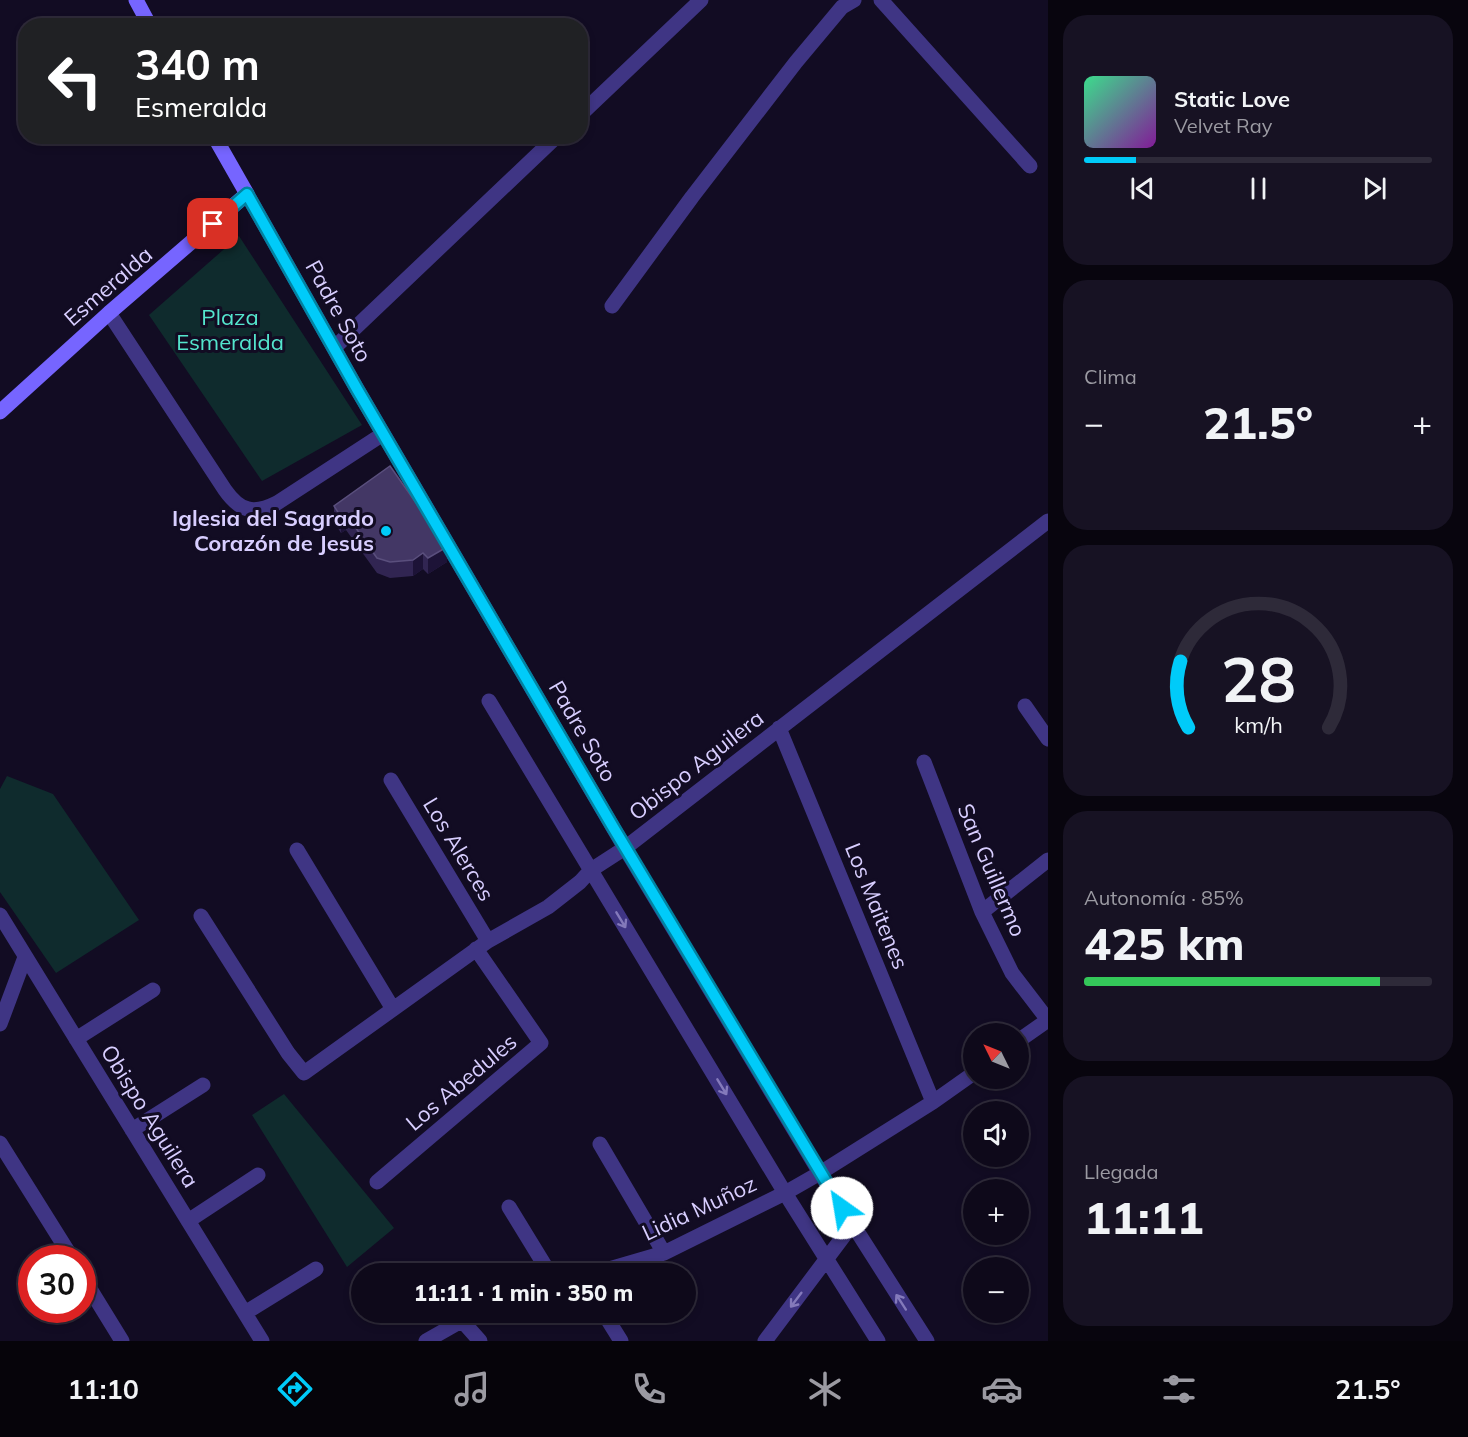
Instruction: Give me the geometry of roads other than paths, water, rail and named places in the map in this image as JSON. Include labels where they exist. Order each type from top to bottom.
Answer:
[{"type":"street","points":[[136,0],[146,18]]},
{"type":"street","points":[[588,107],[701,0]]},
{"type":"street","points":[[612,306],[796,62],[842,7],[854,0]]},
{"type":"street","points":[[881,0],[1030,166]]},
{"type":"street","name":"Padre Soto","points":[[219,144],[383,434],[625,848],[820,1173],[927,1341]]},
{"type":"street","points":[[334,348],[550,144]]},
{"type":"street","name":"Esmeralda","points":[[0,412],[247,194]]},
{"type":"street","points":[[110,314],[231,499],[243,508],[259,510],[277,503],[383,434]]},
{"type":"street","name":"Obispo Aguilera","points":[[201,916],[288,1053],[304,1073],[482,945],[548,907],[580,882],[591,870],[625,848],[1048,521]]},
{"type":"street","points":[[489,701],[785,1193],[877,1340]]},
{"type":"street","points":[[1025,706],[1048,739]]},
{"type":"street","name":"Los Maitenes","points":[[779,728],[933,1102]]},
{"type":"street","name":"San Guillermo","points":[[924,762],[982,912],[1012,973],[1048,1020]]},
{"type":"street","name":"Los Alerces","points":[[391,780],[482,945]]},
{"type":"street","points":[[297,850],[393,1009]]},
{"type":"street","points":[[982,912],[1048,860]]},
{"type":"street","name":"Obispo Aguilera","points":[[0,915],[262,1341]]},
{"type":"street","name":"Los Abedules","points":[[377,1182],[541,1043],[482,945]]},
{"type":"street","points":[[0,1024],[25,957]]},
{"type":"street","points":[[76,1039],[153,990]]},
{"type":"street","points":[[1029,1033],[1048,1020]]},
{"type":"street","name":"Lidia Muñoz","points":[[630,1263],[664,1253],[785,1193],[933,1102],[963,1081]]},
{"type":"street","points":[[132,1130],[203,1085]]},
{"type":"street","points":[[0,1143],[64,1245]]},
{"type":"street","points":[[600,1143],[664,1253]]},
{"type":"street","points":[[188,1221],[258,1175]]},
{"type":"street","points":[[509,1207],[543,1263]]},
{"type":"street","points":[[765,1341],[852,1225]]},
{"type":"street","points":[[245,1313],[316,1269]]},
{"type":"street","points":[[96,1299],[122,1341]]},
{"type":"street","points":[[426,1341],[449,1323]]},
{"type":"street","points":[[464,1323],[480,1341]]},
{"type":"street","points":[[610,1323],[621,1341]]},
{"type":"place","name":"Iglesia del Sagrado Corazón de Jesús","points":[[386,531]]},
{"type":"park label","name":"Plaza Esmeralda","points":[[230,330]]}]
